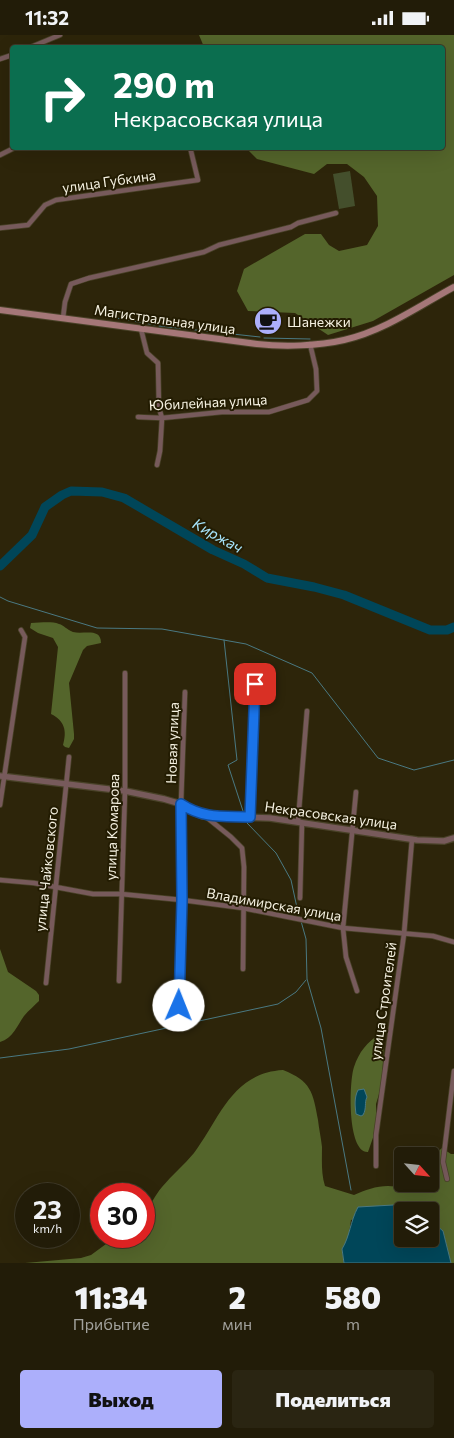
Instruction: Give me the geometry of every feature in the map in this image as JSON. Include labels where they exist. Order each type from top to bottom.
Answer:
[{"type":"main road","name":"Магистральная улица","points":[[0,310],[273,346],[344,340],[375,329],[454,287]]},
{"type":"street","points":[[36,45],[60,35]]},
{"type":"street","name":"улица Губкина","points":[[0,228],[28,225],[45,205],[56,200],[198,180],[191,150]]},
{"type":"street","points":[[63,318],[65,302],[71,284],[204,252],[219,245],[291,227],[298,223],[336,213]]},
{"type":"street","points":[[141,329],[147,353],[158,363],[159,408],[162,418],[160,451],[157,465]]},
{"type":"street","name":"Юбилейная улица","points":[[138,417],[162,418],[222,412],[269,412],[308,400],[317,391],[316,369],[310,344]]},
{"type":"street","points":[[0,805],[2,776],[25,637],[21,630]]},
{"type":"street","name":"улица Комарова","points":[[119,981],[125,673]]},
{"type":"street","points":[[250,817],[255,684]]},
{"type":"street","name":"Новая улица","points":[[179,1006],[182,900],[181,804],[185,692]]},
{"type":"street","points":[[300,898],[300,823],[307,711]]},
{"type":"street","name":"улица Чайковского","points":[[46,983],[69,757]]},
{"type":"street","name":"Некрасовская улица","points":[[2,776],[124,791],[181,804],[193,812],[204,815],[270,818],[412,839],[444,841],[454,838]]},
{"type":"street","points":[[356,792],[343,928],[346,957],[357,991]]},
{"type":"street","points":[[204,815],[242,848],[244,867],[243,969]]},
{"type":"street","name":"улица Строителей","points":[[376,1166],[376,1135],[404,933],[412,839]]},
{"type":"street","name":"Владимирская улица","points":[[0,879],[93,894],[121,894],[243,908],[343,928],[433,936],[454,941]]},
{"type":"street","points":[[447,1179],[443,1162],[454,1071]]},
{"type":"green space","points":[[199,35],[454,35],[454,275],[373,321],[328,335],[295,313],[248,311],[237,291],[244,269],[305,234],[321,234],[329,245],[339,251],[367,245],[378,226],[377,196],[364,177],[347,164],[327,164],[314,174],[257,159],[248,150],[445,150],[445,45],[203,45]]},
{"type":"green space","points":[[350,171],[355,206],[339,209],[333,174]]},
{"type":"green space","points":[[31,623],[56,623],[73,632],[95,633],[100,638],[101,643],[87,646],[83,650],[69,683],[74,739],[69,748],[63,745],[65,731],[62,723],[51,714],[58,647],[53,638],[30,628]]},
{"type":"green space","points":[[0,949],[8,972],[36,991],[39,995],[39,1001],[24,1016],[11,1035],[0,1042]]},
{"type":"green space","points":[[380,1034],[384,1037],[382,1084],[376,1104],[376,1129],[368,1152],[361,1149],[356,1141],[353,1129],[351,1115],[352,1075],[361,1052],[371,1040]]},
{"type":"green space","points":[[283,1070],[300,1079],[309,1089],[316,1110],[322,1144],[322,1172],[325,1186],[354,1195],[384,1186],[394,1186],[394,1193],[439,1193],[439,1151],[442,1148],[454,1154],[454,1263],[451,1263],[443,1231],[439,1228],[439,1202],[394,1202],[394,1209],[351,1220],[348,1240],[342,1249],[344,1263],[25,1263],[81,1258],[91,1255],[101,1248],[155,1248],[155,1196],[157,1193],[194,1153],[229,1099],[251,1079],[266,1073]]},
{"type":"water","points":[[364,1089],[367,1097],[364,1112],[361,1116],[356,1114],[355,1099],[358,1090]]},
{"type":"water","points":[[394,1205],[394,1247],[439,1247],[439,1228],[443,1231],[451,1263],[344,1263],[342,1249],[358,1207]]},
{"type":"waterway","points":[[111,317],[155,325]]},
{"type":"waterway","points":[[159,326],[260,337]]},
{"type":"waterway","points":[[264,338],[310,339]]},
{"type":"waterway","name":"Киржач","points":[[0,566],[32,535],[45,507],[71,491],[102,492],[124,498],[213,550],[244,564],[267,578],[344,595],[430,630],[447,630],[454,627]]},
{"type":"waterway","points":[[0,597],[97,628],[162,629],[246,644],[312,673],[378,758],[414,770],[454,760]]},
{"type":"waterway","points":[[224,640],[237,760],[228,765],[244,814]]},
{"type":"waterway","points":[[247,823],[276,853],[291,880],[299,917]]},
{"type":"waterway","points":[[301,921],[306,939],[307,979],[321,1028],[351,1190]]},
{"type":"waterway","points":[[0,1058],[69,1049],[278,1004],[296,992],[306,980]]},
{"type":"place","name":"Шанежки","points":[[268,321]]},
{"type":"route","points":[[179,1006],[182,900],[181,804],[193,812],[204,815],[250,817],[255,684]]}]
